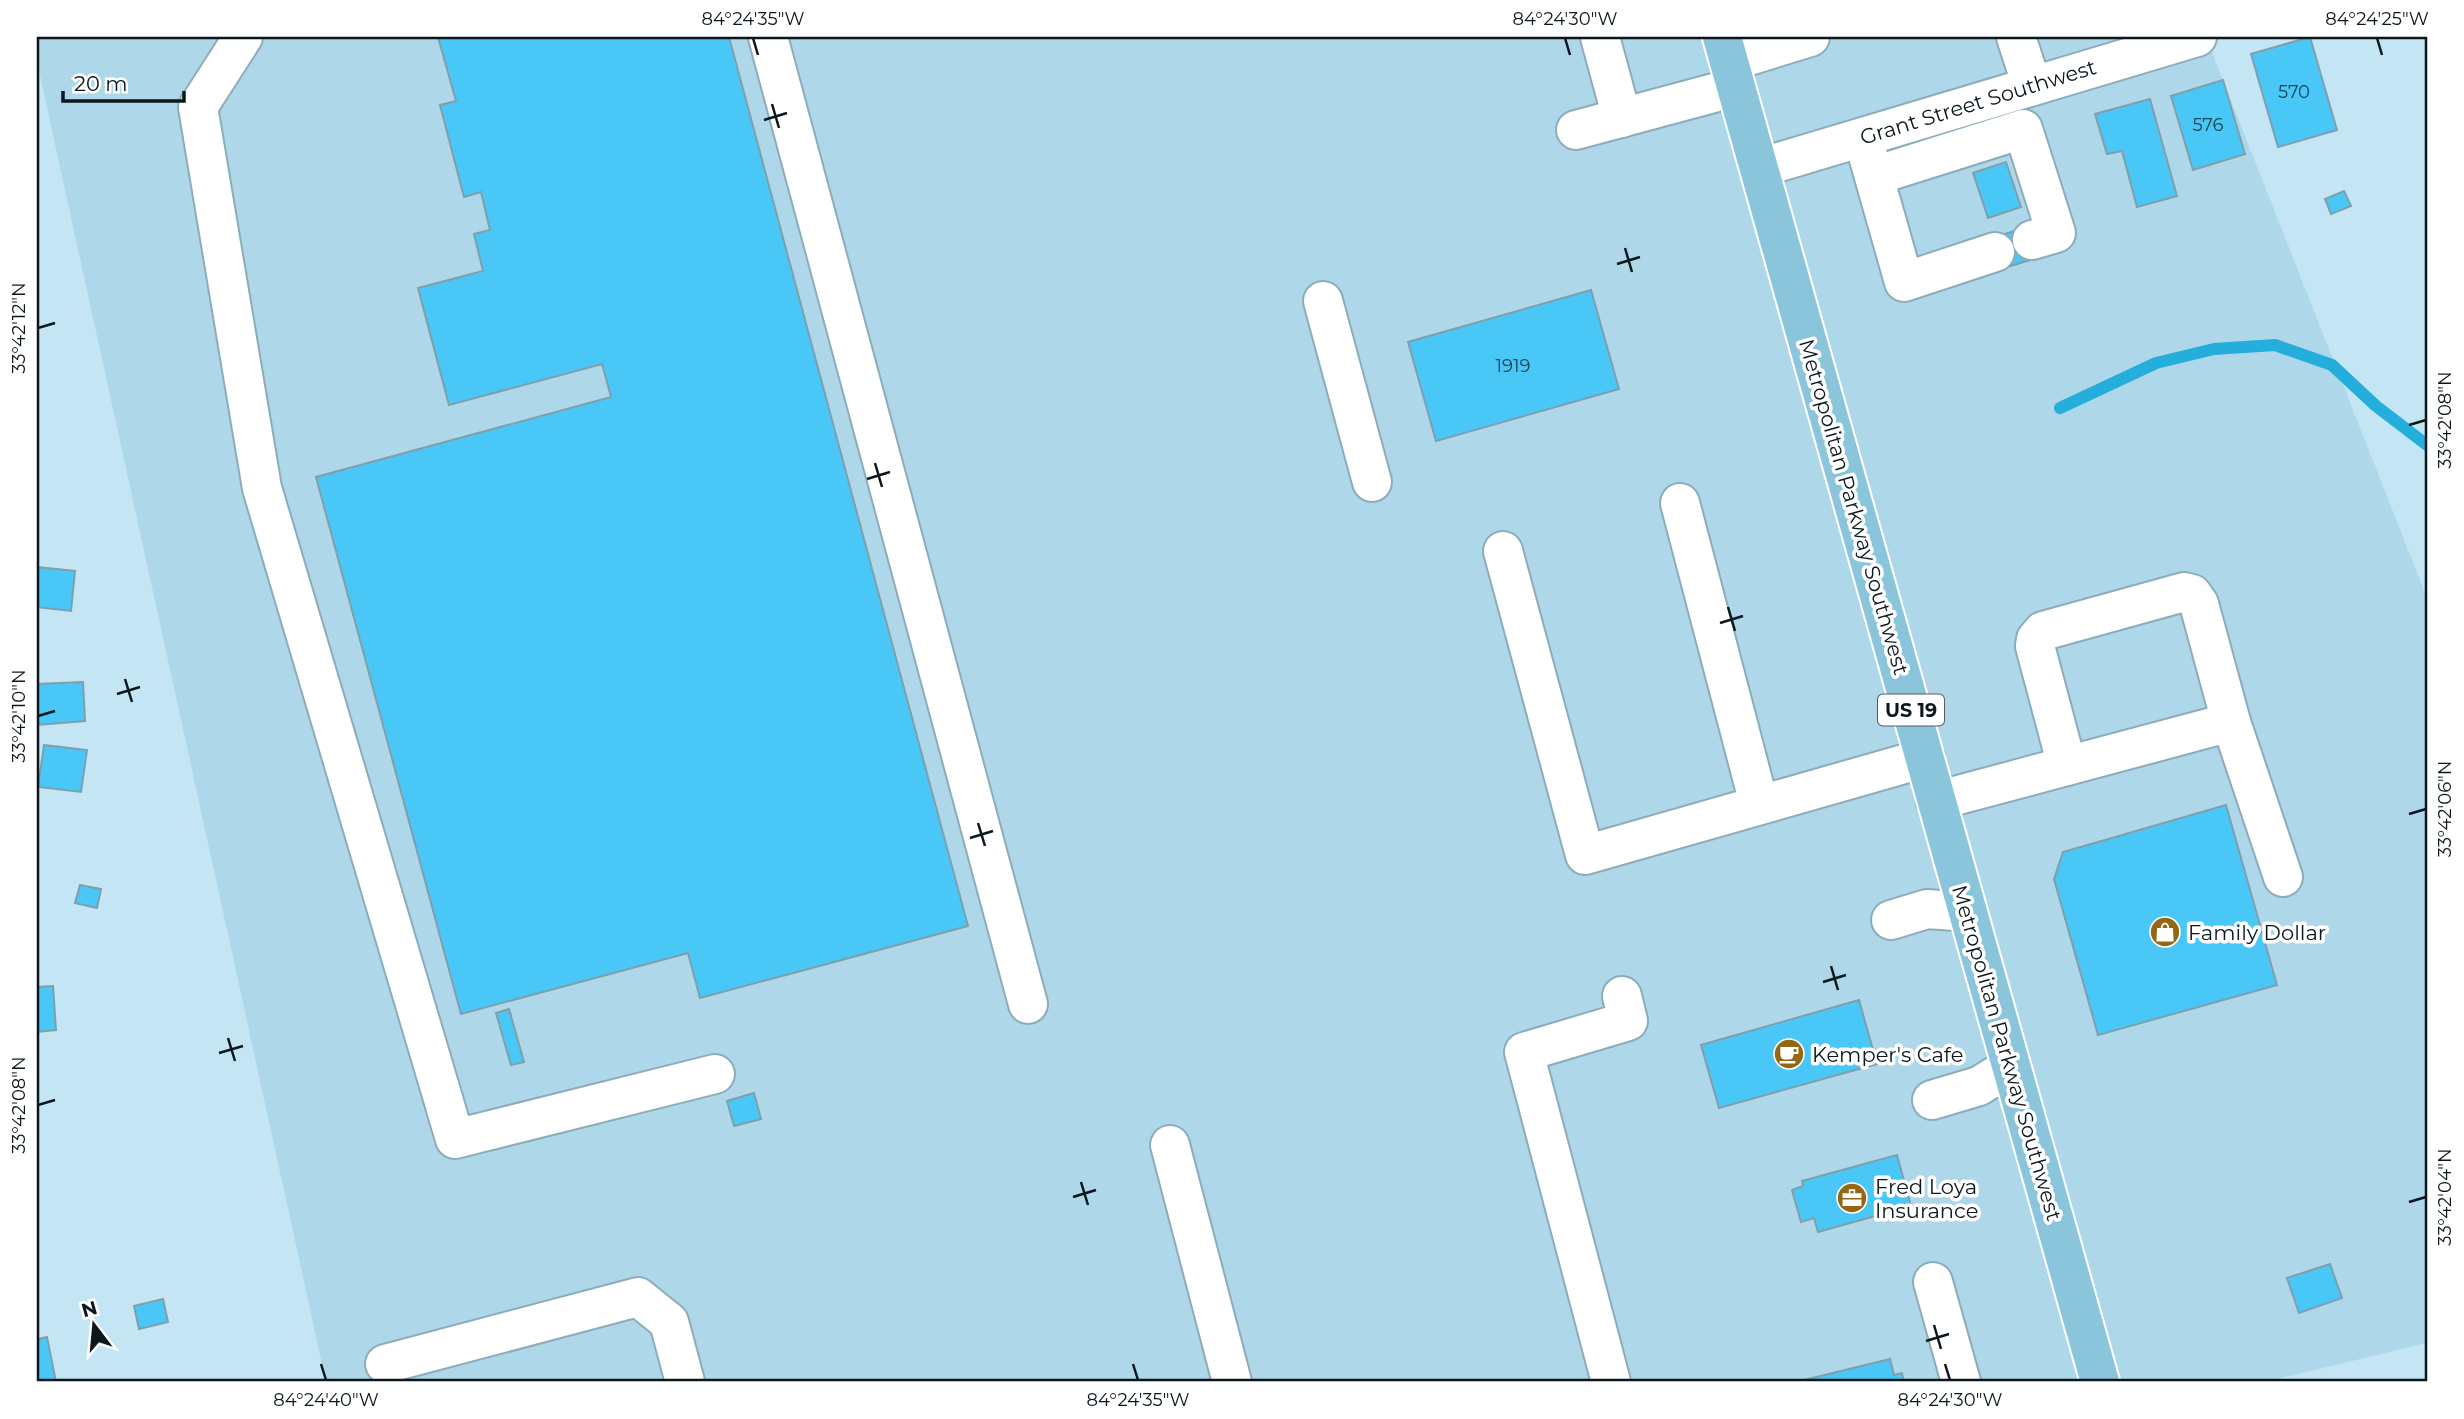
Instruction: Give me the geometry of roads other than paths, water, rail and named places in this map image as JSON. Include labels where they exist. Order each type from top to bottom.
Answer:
[{"type":"main road","name":"Metropolitan Parkway Southwest","points":[[1729,62],[2100,1382]]},
{"type":"street","points":[[243,37],[198,107],[262,488],[455,1139],[715,1074]]},
{"type":"street","points":[[768,37],[1028,1004]]},
{"type":"street","points":[[1600,37],[1622,118]]},
{"type":"street","points":[[2016,37],[2032,86]]},
{"type":"street","name":"Grant Street Southwest","points":[[1759,168],[2197,37]]},
{"type":"street","points":[[1576,130],[1622,118],[1729,62],[1820,45]]},
{"type":"street","points":[[1874,176],[2023,129],[2056,233],[2032,240]]},
{"type":"street","points":[[1863,137],[1904,282],[1995,252]]},
{"type":"street","points":[[1323,301],[1372,482]]},
{"type":"street","points":[[1681,503],[1759,804]]},
{"type":"street","points":[[1503,551],[1585,855],[1925,758]]},
{"type":"street","points":[[2067,766],[2035,646],[2036,639],[2043,631],[2184,592],[2192,594],[2199,604],[2231,722],[2283,877]]},
{"type":"street","points":[[1936,800],[2231,722]]},
{"type":"street","points":[[1891,920],[1927,909],[1968,912]]},
{"type":"street","points":[[1611,1382],[1524,1052],[1628,1021],[1622,996]]},
{"type":"street","points":[[1932,1100],[1979,1086],[2011,1066]]},
{"type":"street","points":[[1170,1145],[1232,1382]]},
{"type":"street","points":[[1933,1282],[1961,1382]]},
{"type":"street","points":[[385,1364],[638,1297],[669,1322],[685,1382]]},
{"type":"waterway","points":[[2060,408],[2156,363],[2214,349],[2275,345],[2332,365],[2376,406],[2427,445]]},
{"type":"place","name":"Family Dollar","points":[[2165,932]]},
{"type":"place","name":"Kemper's Cafe","points":[[1789,1054]]},
{"type":"place","name":"Fred Loya Insurance","points":[[1852,1198]]}]
